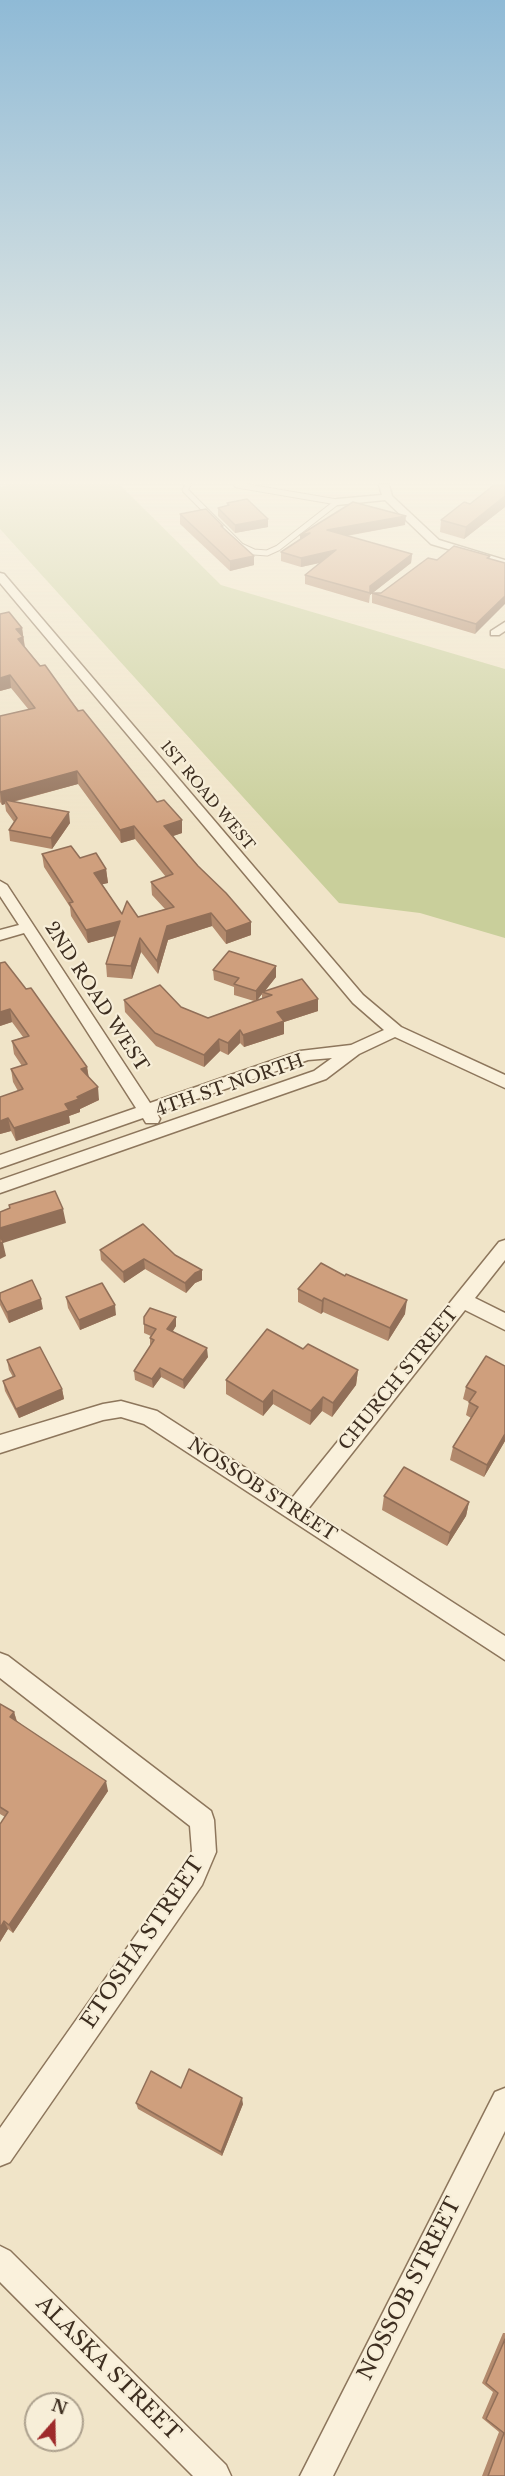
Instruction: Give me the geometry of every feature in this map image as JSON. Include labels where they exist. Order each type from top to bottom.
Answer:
[{"type":"street","name":"1ST ROAD WEST","points":[[21,601],[358,999],[395,1031],[505,1082]]},
{"type":"street","points":[[495,633],[505,625]]},
{"type":"street","name":"2ND ROAD WEST","points":[[0,885],[159,1131]]},
{"type":"street","points":[[0,935],[27,927]]},
{"type":"street","points":[[353,1050],[395,1031]]},
{"type":"street","name":"4TH ST NORTH","points":[[0,1162],[306,1055],[353,1050]]},
{"type":"street","name":"4TH ST NORTH","points":[[0,1187],[320,1075],[353,1050]]},
{"type":"street","name":"CHURCH STREET","points":[[294,1511],[505,1247]]},
{"type":"street","points":[[463,1300],[505,1322]]},
{"type":"street","name":"NOSSOB STREET","points":[[0,1444],[74,1420],[121,1409],[150,1417],[505,1648]]},
{"type":"street","name":"ETOSHA STREET","points":[[0,1664],[201,1820],[204,1852],[193,1876],[0,2152]]},
{"type":"street","name":"NOSSOB STREET","points":[[316,2476],[505,2102]]},
{"type":"street","name":"ALASKA STREET","points":[[0,2261],[215,2476]]},
{"type":"green space","points":[[65,601],[274,601],[505,669],[505,938],[420,913],[339,903]]},
{"type":"building","points":[[397,601],[500,601],[476,624]]},
{"type":"building","points":[[9,612],[22,628],[16,629],[23,637],[18,639],[40,666],[45,665],[78,711],[83,710],[157,802],[164,800],[182,820],[164,826],[251,922],[226,931],[211,913],[167,926],[157,961],[140,938],[131,966],[106,964],[120,921],[86,930],[69,903],[73,902],[42,854],[71,846],[80,858],[96,853],[106,869],[94,873],[122,914],[127,901],[138,917],[174,907],[151,882],[173,874],[134,826],[120,830],[77,771],[0,792],[0,716],[35,708],[10,675],[0,678],[0,614]]},
{"type":"building","points":[[5,800],[69,812],[51,838],[9,830],[17,818]]},
{"type":"building","points":[[229,951],[276,966],[256,991],[234,984],[239,978],[213,970]]},
{"type":"building","points":[[5,962],[26,989],[31,988],[87,1067],[81,1069],[98,1087],[77,1097],[79,1099],[65,1104],[69,1110],[14,1128],[8,1118],[0,1121],[0,1097],[23,1089],[11,1069],[27,1064],[12,1041],[29,1036],[10,1009],[0,1012],[0,963]]},
{"type":"building","points":[[302,979],[318,999],[277,1012],[284,1021],[243,1035],[240,1030],[228,1043],[219,1039],[204,1055],[155,1033],[124,1000],[160,985],[181,1007],[208,1018],[272,995],[262,992]]},
{"type":"building","points":[[55,1191],[63,1209],[0,1228],[0,1212],[10,1208],[9,1205]]},
{"type":"building","points":[[143,1224],[175,1255],[202,1270],[195,1273],[185,1283],[144,1259],[123,1272],[100,1250]]},
{"type":"building","points":[[321,1263],[345,1276],[346,1274],[407,1300],[390,1328],[324,1298],[322,1301],[298,1289]]},
{"type":"building","points":[[32,1280],[41,1299],[7,1312],[0,1299],[0,1293]]},
{"type":"building","points":[[102,1283],[115,1305],[79,1320],[66,1297]]},
{"type":"building","points":[[150,1308],[176,1317],[167,1329],[207,1348],[183,1380],[160,1368],[152,1379],[134,1371],[154,1340],[150,1338],[156,1329],[144,1324],[144,1317]]},
{"type":"building","points":[[267,1329],[303,1349],[308,1344],[358,1370],[333,1403],[323,1397],[311,1411],[273,1390],[263,1402],[226,1380]]},
{"type":"building","points":[[40,1347],[62,1389],[16,1409],[3,1381],[15,1376],[7,1360]]},
{"type":"building","points":[[486,1356],[505,1366],[505,1434],[487,1465],[453,1447],[478,1407],[469,1402],[476,1392],[466,1387]]},
{"type":"building","points":[[404,1467],[469,1502],[450,1533],[384,1496]]},
{"type":"building","points":[[0,1704],[14,1712],[10,1717],[106,1781],[9,1925],[4,1921],[0,1928],[0,1824],[8,1812],[0,1807]]},
{"type":"building","points":[[189,2069],[242,2098],[221,2152],[136,2103],[151,2071],[181,2088]]},
{"type":"building","points":[[505,2339],[505,2476],[488,2476],[504,2433],[486,2419],[498,2393],[486,2383]]}]
